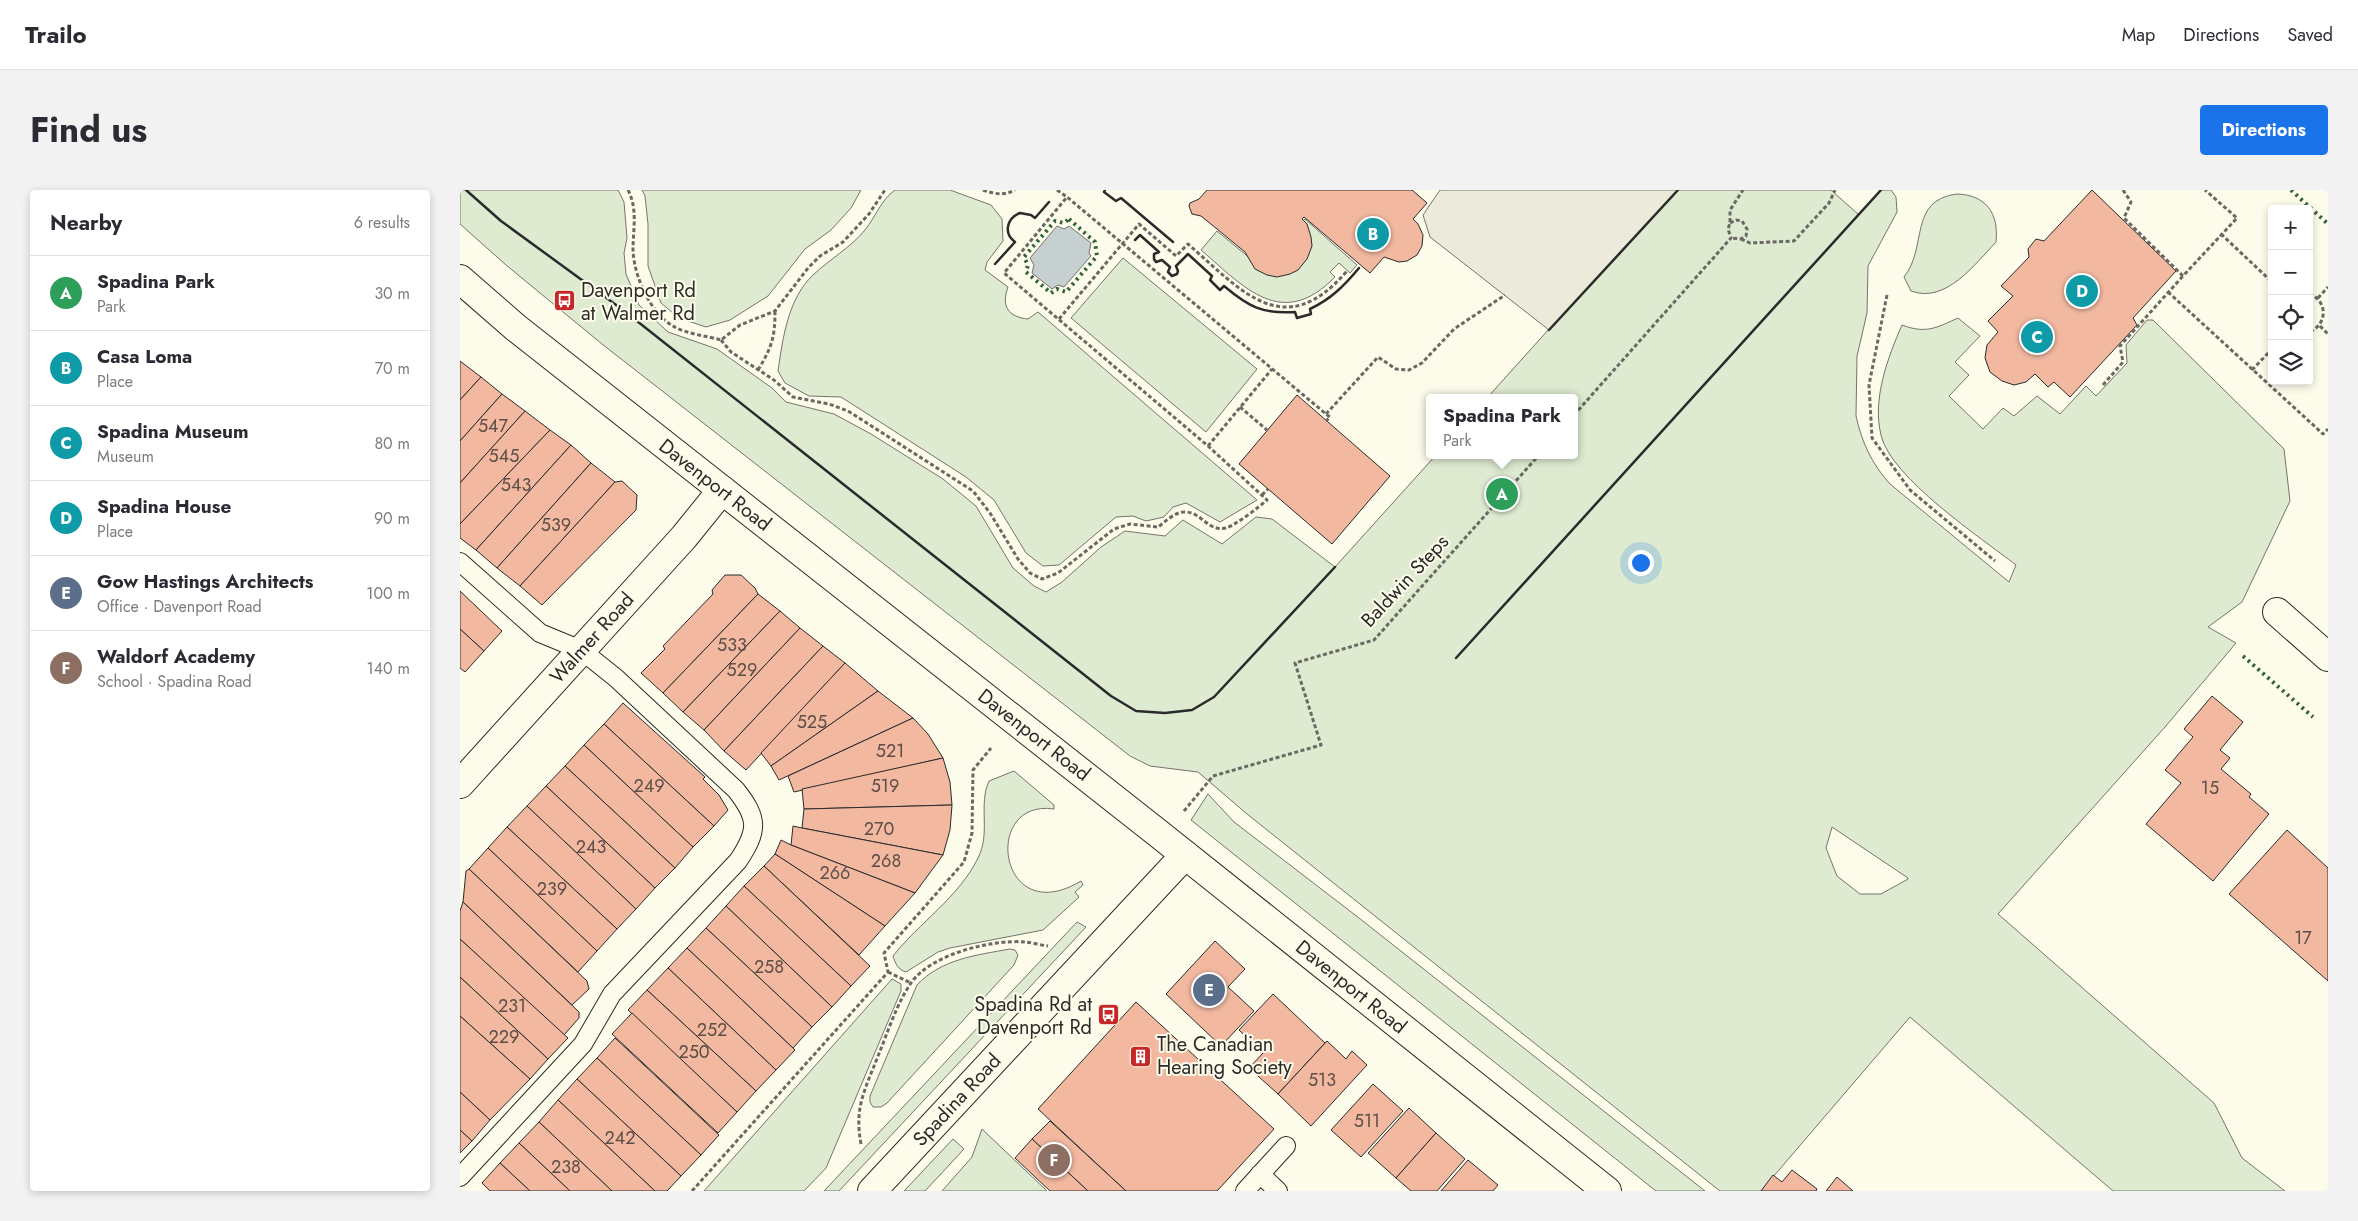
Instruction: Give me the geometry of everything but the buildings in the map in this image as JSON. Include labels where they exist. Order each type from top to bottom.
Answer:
[{"type":"street","name":"Davenport Road","points":[[460,279],[515,327],[1185,855],[1607,1191]]},
{"type":"street","name":"Walmer Road","points":[[460,784],[684,537],[722,490]]},
{"type":"street","points":[[2277,612],[2328,657]]},
{"type":"street","name":"Spadina Road","points":[[872,1191],[1185,855]]},
{"type":"lane","points":[[460,562],[540,633],[581,650],[616,678],[736,790],[754,817],[753,838],[738,861],[612,994],[583,1044],[460,1177]]},
{"type":"lane","points":[[1245,1191],[1286,1146]]},
{"type":"lane","points":[[1260,1174],[1278,1191]]},
{"type":"path","points":[[628,190],[633,200],[633,250],[636,270],[658,314],[674,327],[721,340],[731,352],[793,397],[829,404],[848,411],[973,491],[990,512],[1018,559],[1030,573],[1042,579],[1058,573],[1114,529],[1130,524],[1158,527],[1184,511],[1193,514],[1212,528],[1227,528],[1267,500],[1208,446],[1004,273],[1067,197]]},
{"type":"path","points":[[721,340],[740,325],[775,311],[808,268],[820,256],[843,242],[869,214],[885,190]]},
{"type":"path","points":[[983,190],[995,194],[1008,194],[1015,190]]},
{"type":"path","points":[[1057,190],[1330,417],[1326,421]]},
{"type":"path","points":[[1731,238],[1728,229],[1730,210],[1743,190]]},
{"type":"path","points":[[1731,238],[1750,243],[1794,241],[1829,203],[1834,190]]},
{"type":"path","points":[[2123,190],[2131,202],[2124,218],[2183,276]]},
{"type":"path","points":[[2102,385],[2123,362],[2120,346],[2237,218],[2205,190]]},
{"type":"path","points":[[1730,223],[1736,220],[1745,223],[1747,233],[1741,240]]},
{"type":"path","points":[[1059,319],[1139,224],[1176,256],[1188,244],[1242,291],[1260,302],[1280,307],[1300,306],[1319,298],[1334,286],[1347,271]]},
{"type":"path","points":[[2221,234],[2268,278]]},
{"type":"path","points":[[1578,410],[1731,238]]},
{"type":"path","points":[[2318,298],[2328,287]]},
{"type":"path","points":[[2168,292],[2323,434],[2328,429]]},
{"type":"path","points":[[1887,294],[1869,386],[1872,438],[1910,490],[1995,561]]},
{"type":"path","points":[[1326,414],[1378,356],[1396,370],[1409,370],[1422,363],[1454,329],[1505,295]]},
{"type":"path","points":[[2311,295],[2318,298],[2325,309],[2324,321],[2313,330]]},
{"type":"path","points":[[758,370],[770,350],[775,334],[775,311]]},
{"type":"path","points":[[2320,326],[2328,334]]},
{"type":"path","points":[[2252,370],[2268,353]]},
{"type":"path","points":[[1208,446],[1272,369]]},
{"type":"path","points":[[1240,407],[1267,430]]},
{"type":"path","name":"Baldwin Steps","points":[[1190,804],[1213,776],[1322,745],[1295,663],[1374,640],[1535,459]]},
{"type":"path","points":[[1262,495],[1268,489]]},
{"type":"path","points":[[888,972],[884,953],[964,862],[972,833],[973,770],[991,748]]},
{"type":"path","points":[[862,1144],[858,1123],[860,1102],[892,1021],[911,983],[924,969],[959,952],[997,944],[1025,942],[1048,946]]},
{"type":"path","points":[[888,972],[911,983]]},
{"type":"path","points":[[692,1191],[888,972]]},
{"type":"green space","points":[[460,190],[618,190],[624,202],[627,238],[624,253],[626,274],[639,305],[668,332],[717,349],[772,388],[786,402],[834,414],[871,434],[943,479],[976,506],[1013,568],[1034,586],[1046,592],[1062,582],[1101,547],[1125,531],[1165,536],[1183,520],[1222,544],[1256,517],[1272,519],[1335,567],[1432,459],[1578,459],[1578,394],[1491,394],[1674,190],[1831,190],[1859,215],[1881,190],[1891,190],[1896,197],[1897,212],[1868,266],[1867,313],[1857,356],[1856,416],[1858,426],[1873,461],[1890,484],[2009,582],[2016,565],[1939,506],[1901,470],[1888,452],[1881,435],[1879,421],[1880,393],[1887,364],[1902,325],[1910,328],[1931,329],[1958,318],[1980,336],[1955,362],[1969,375],[1949,396],[1983,429],[2003,408],[2014,416],[2037,396],[2060,414],[2086,386],[2096,396],[2127,363],[2126,345],[2147,320],[2153,320],[2284,449],[2290,501],[2242,602],[2208,627],[2236,643],[2165,727],[1998,914],[2214,1103],[2242,1158],[2285,1191],[2113,1191],[1910,1017],[1761,1191],[1720,1191],[1247,814],[1198,772],[1150,766],[1130,756],[602,344],[506,265],[460,224]],"holes":[[[1832,827],[1908,879],[1881,894],[1860,894],[1837,876],[1826,848]]]},
{"type":"green space","points":[[642,190],[861,190],[851,208],[831,230],[805,249],[768,296],[730,320],[706,327],[679,318],[661,303],[648,266],[648,224],[645,196]]},
{"type":"green space","points":[[895,190],[950,190],[991,205],[1002,219],[1003,241],[987,262],[985,270],[1008,287],[1005,300],[1011,313],[1028,319],[1038,312],[1257,500],[1220,522],[1186,503],[1173,507],[1164,517],[1146,521],[1133,516],[1116,517],[1059,565],[1043,566],[1026,553],[994,500],[966,477],[841,397],[809,396],[785,383],[778,371],[788,319],[798,295],[813,275],[865,230],[886,198]]},
{"type":"green space","points":[[1957,194],[1976,198],[1983,202],[1993,214],[1996,242],[1969,271],[1948,287],[1924,294],[1911,291],[1904,277],[1916,252],[1925,215],[1931,205],[1942,198]]},
{"type":"green space","points":[[1305,219],[1357,265],[1350,273],[1339,263],[1330,272],[1335,277],[1316,293],[1298,301],[1281,302],[1265,298],[1233,278],[1201,250],[1217,231],[1257,264]]},
{"type":"green space","points":[[1123,258],[1257,369],[1206,432],[1071,318]]},
{"type":"green space","points":[[1014,771],[1054,805],[1054,809],[1031,811],[1016,823],[1009,840],[1009,860],[1017,877],[1032,889],[1053,892],[1081,881],[1083,885],[1075,892],[1079,897],[1043,930],[950,948],[938,952],[906,972],[901,970],[893,956],[950,897],[970,872],[978,858],[984,839],[984,800],[989,781]]},
{"type":"green space","points":[[1208,794],[1234,822],[1359,918],[1705,1191],[1656,1191],[1191,820]]},
{"type":"green space","points":[[1077,922],[1086,927],[839,1191],[824,1191]]},
{"type":"green space","points":[[1010,949],[1015,950],[1018,955],[1014,965],[887,1103],[881,1107],[873,1107],[870,1102],[870,1096],[917,985],[937,969],[948,964],[972,956]]},
{"type":"green space","points":[[892,979],[901,984],[901,991],[826,1168],[804,1191],[704,1191]]},
{"type":"green space","points":[[982,1129],[1047,1191],[942,1191],[972,1157]]},
{"type":"green space","points":[[953,1139],[964,1149],[925,1191],[904,1191]]},
{"type":"shaded area","points":[[1440,190],[1678,190],[1549,330],[1430,237],[1423,215]]},
{"type":"shaded area","points":[[1057,226],[1064,229],[1069,226],[1091,243],[1089,253],[1091,256],[1064,287],[1058,285],[1052,289],[1032,273],[1034,265],[1030,258]]},
{"type":"hedge","points":[[2291,190],[2328,224]]},
{"type":"hedge","points":[[1069,219],[1095,242],[1097,256],[1066,292],[1057,289],[1051,293],[1026,272],[1028,265],[1024,257],[1055,221],[1064,223],[1069,219]]},
{"type":"hedge","points":[[2243,656],[2313,717]]},
{"type":"wall","points":[[466,190],[501,221],[623,310],[1111,696],[1136,711],[1165,713],[1192,710],[1214,697],[1335,567]]},
{"type":"wall","points":[[1105,190],[1104,192],[1116,201],[1121,198],[1173,242]]},
{"type":"wall","points":[[1549,330],[1678,190]]},
{"type":"wall","points":[[1456,658],[1881,190]]},
{"type":"wall","points":[[995,264],[1015,242],[1008,230],[1012,218],[1020,213],[1031,215],[1035,218],[1049,202]]},
{"type":"wall","points":[[1135,240],[1140,235],[1159,252],[1154,254],[1154,259],[1156,262],[1162,260],[1170,267],[1168,272],[1172,276],[1177,274],[1176,266],[1188,254],[1212,276],[1210,280],[1220,290],[1224,286],[1256,308],[1274,312],[1295,312],[1297,318],[1311,314],[1310,309],[1337,292],[1359,268]]},
{"type":"place","name":"Casa Loma","points":[[1373,234]]},
{"type":"place","name":"Spadina House","points":[[2082,291]]},
{"type":"place","name":"Davenport Rd at Walmer Rd","points":[[565,301]]},
{"type":"place","name":"Spadina Museum","points":[[2037,337]]},
{"type":"place","name":"Spadina Park","points":[[1502,494]]},
{"type":"place","name":"Gow Hastings Architects","points":[[1209,990]]},
{"type":"place","name":"Spadina Rd at Davenport Rd","points":[[1108,1015]]},
{"type":"place","name":"The Canadian Hearing Society","points":[[1141,1056]]},
{"type":"place","name":"Waldorf Academy","points":[[1054,1160]]}]
